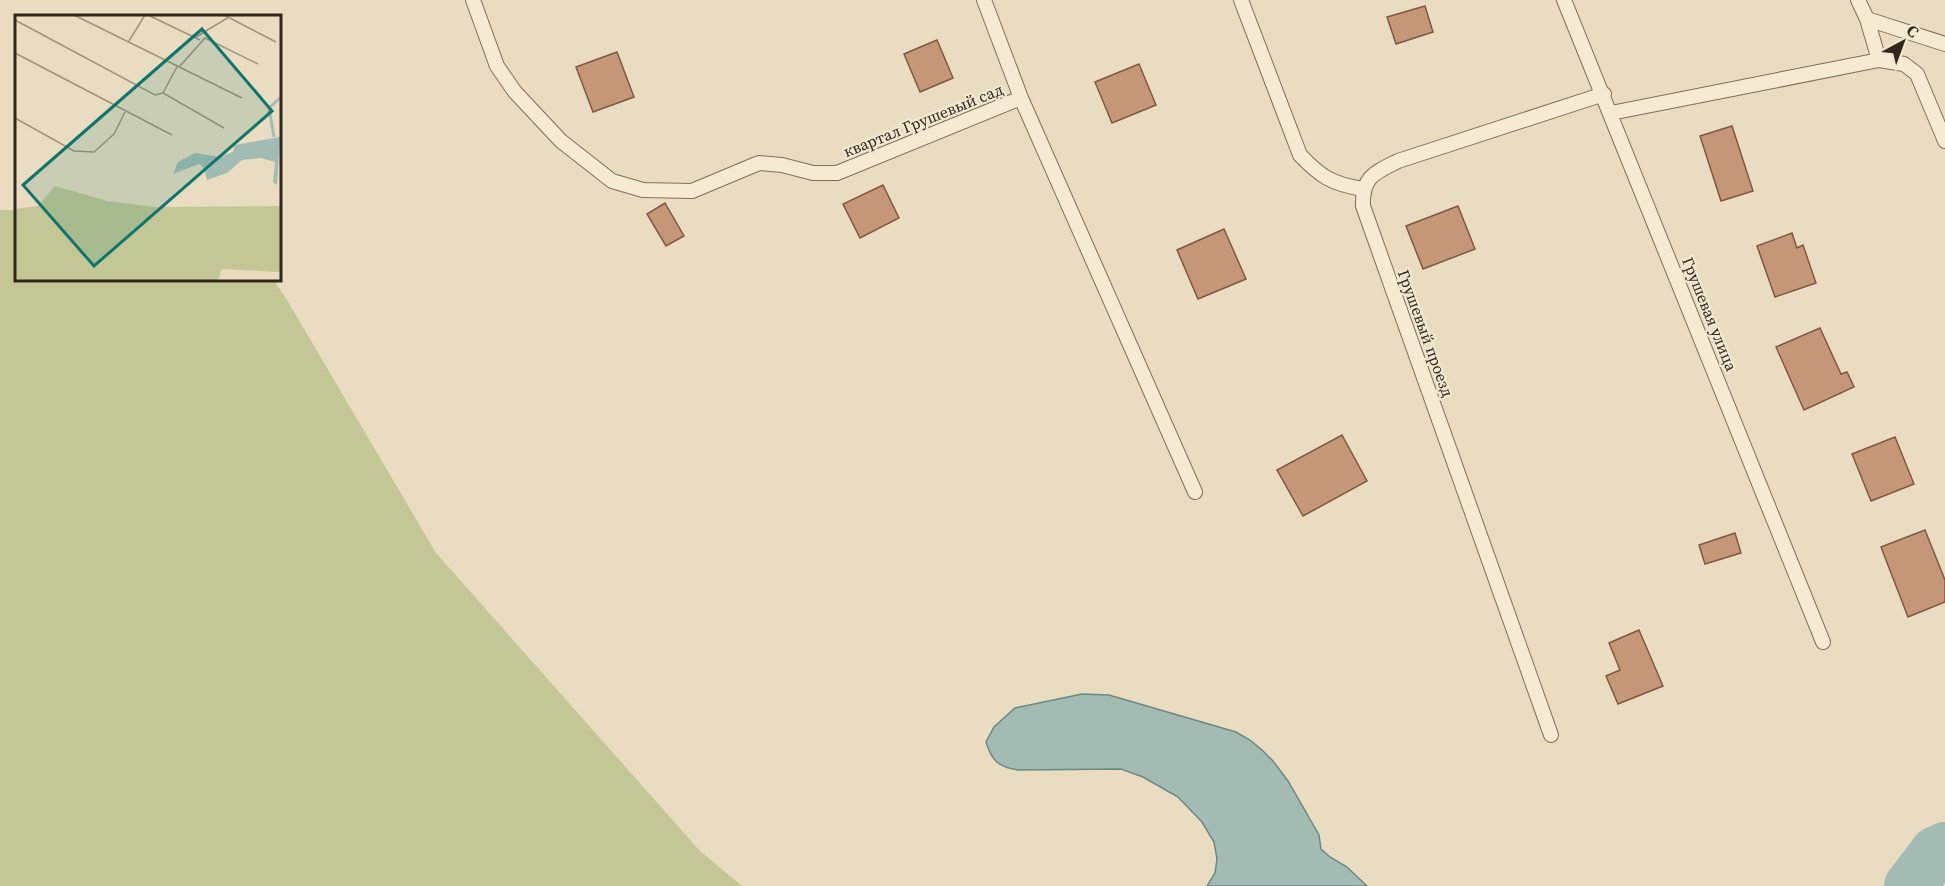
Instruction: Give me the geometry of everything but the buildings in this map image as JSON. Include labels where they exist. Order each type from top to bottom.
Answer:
[{"type":"lane","name":"квартал Грушевый сад","points":[[473,0],[496,66],[515,92],[561,141],[612,181],[643,190],[692,191],[759,163],[782,165],[813,173],[837,173],[1021,98]]},
{"type":"lane","name":"квартал Грушевый сад","points":[[984,0],[1021,98],[1195,492]]},
{"type":"lane","points":[[1241,0],[1300,155],[1317,173],[1340,185],[1363,189],[1376,171],[1398,161],[1604,94]]},
{"type":"lane","name":"Грушевая улица","points":[[1564,0],[1604,94],[1823,642]]},
{"type":"lane","points":[[1858,0],[1867,19],[1879,60]]},
{"type":"lane","points":[[1867,19],[1945,44]]},
{"type":"lane","points":[[1611,113],[1879,60],[1904,64],[1917,74],[1945,141]]},
{"type":"lane","name":"Грушевый проезд","points":[[1363,189],[1363,206],[1551,735]]},
{"type":"green space","points":[[0,210],[15,210],[15,280],[274,280],[436,553],[700,851],[742,886],[0,886]]},
{"type":"water","points":[[1082,694],[1109,695],[1236,732],[1250,740],[1273,761],[1288,781],[1319,835],[1321,849],[1347,867],[1367,886],[1207,886],[1215,873],[1217,859],[1214,842],[1202,822],[1178,797],[1143,777],[1121,769],[1018,770],[1005,767],[993,758],[986,742],[994,727],[1015,708]]},
{"type":"waterway","points":[[1910,886],[1936,852],[1945,848]]}]
